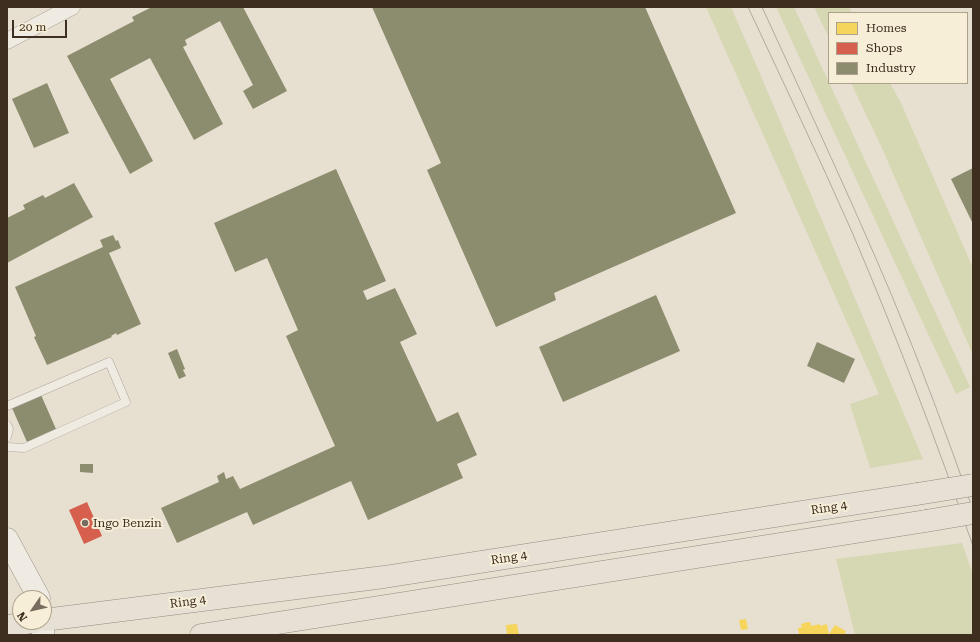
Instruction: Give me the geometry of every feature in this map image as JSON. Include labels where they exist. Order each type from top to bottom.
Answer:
[{"type":"main road","name":"Ring 4","points":[[52,620],[384,577],[973,485]]},
{"type":"main road","points":[[201,635],[973,513]]},
{"type":"street","points":[[7,41],[72,7]]},
{"type":"street","points":[[7,539],[35,590]]},
{"type":"street","points":[[7,626],[11,635]]},
{"type":"lane","points":[[7,406],[109,362],[126,402],[24,448],[7,447]]},
{"type":"lane","points":[[7,425],[9,429],[7,438]]},
{"type":"green space","points":[[706,7],[731,7],[923,459],[870,468],[850,404],[879,394]]},
{"type":"green space","points":[[776,7],[794,7],[828,80],[828,84],[830,84],[970,387],[956,394]]},
{"type":"green space","points":[[814,7],[849,7],[852,12],[828,12],[828,36]]},
{"type":"green space","points":[[851,84],[891,84],[901,103],[973,268],[973,355],[880,144]]},
{"type":"green space","points":[[962,543],[973,575],[973,635],[855,635],[836,559]]},
{"type":"building: Homes","points":[[746,619],[748,629],[741,630],[739,620]]},
{"type":"building: Homes","points":[[808,622],[811,623],[811,626],[827,624],[829,635],[799,635],[798,628],[802,627],[801,624]]},
{"type":"building: Homes","points":[[517,624],[519,635],[507,635],[506,625]]},
{"type":"building: Homes","points":[[835,625],[846,631],[844,635],[829,634]]},
{"type":"building: Shops","name":"Ingo Benzin","points":[[87,502],[102,536],[84,544],[69,510]]},
{"type":"building: Industry","points":[[152,7],[243,7],[287,91],[253,109],[243,91],[253,85],[220,21],[185,40],[187,45],[183,47],[223,124],[194,140],[150,58],[110,79],[153,161],[130,174],[67,56],[134,21],[132,17]]},
{"type":"building: Industry","points":[[372,7],[645,7],[736,213],[554,293],[556,300],[496,327],[427,170],[441,163]]},
{"type":"building: Industry","points":[[47,83],[69,133],[34,148],[12,99]]},
{"type":"building: Industry","points":[[973,168],[973,224],[951,179]]},
{"type":"building: Industry","points":[[336,169],[386,281],[363,291],[367,300],[395,288],[417,334],[400,342],[437,422],[458,412],[477,455],[457,464],[463,478],[368,520],[351,481],[253,525],[247,512],[177,543],[161,508],[219,482],[217,476],[224,472],[226,479],[233,476],[240,489],[335,446],[286,336],[298,330],[267,258],[235,272],[214,223]]},
{"type":"building: Industry","points":[[74,183],[93,217],[7,263],[7,218],[25,209],[23,205],[43,195],[45,198]]},
{"type":"building: Industry","points":[[113,235],[116,241],[118,240],[121,248],[109,253],[141,324],[117,335],[116,333],[111,336],[112,337],[47,365],[34,337],[36,336],[15,287],[103,247],[100,240]]},
{"type":"building: Industry","points":[[656,295],[680,351],[563,402],[539,347]]},
{"type":"building: Industry","points":[[817,342],[855,359],[844,383],[807,366]]},
{"type":"building: Industry","points":[[177,349],[185,369],[183,370],[186,376],[179,379],[168,353]]},
{"type":"building: Industry","points":[[41,395],[56,429],[27,442],[12,408]]},
{"type":"building: Industry","points":[[80,464],[93,464],[93,473],[80,472]]},
{"type":"tram line","points":[[748,7],[852,232],[915,388],[973,546]]},
{"type":"tram line","points":[[762,7],[892,296],[934,402],[973,510]]},
{"type":"place","name":"Ingo Benzin","points":[[85,523]]}]
